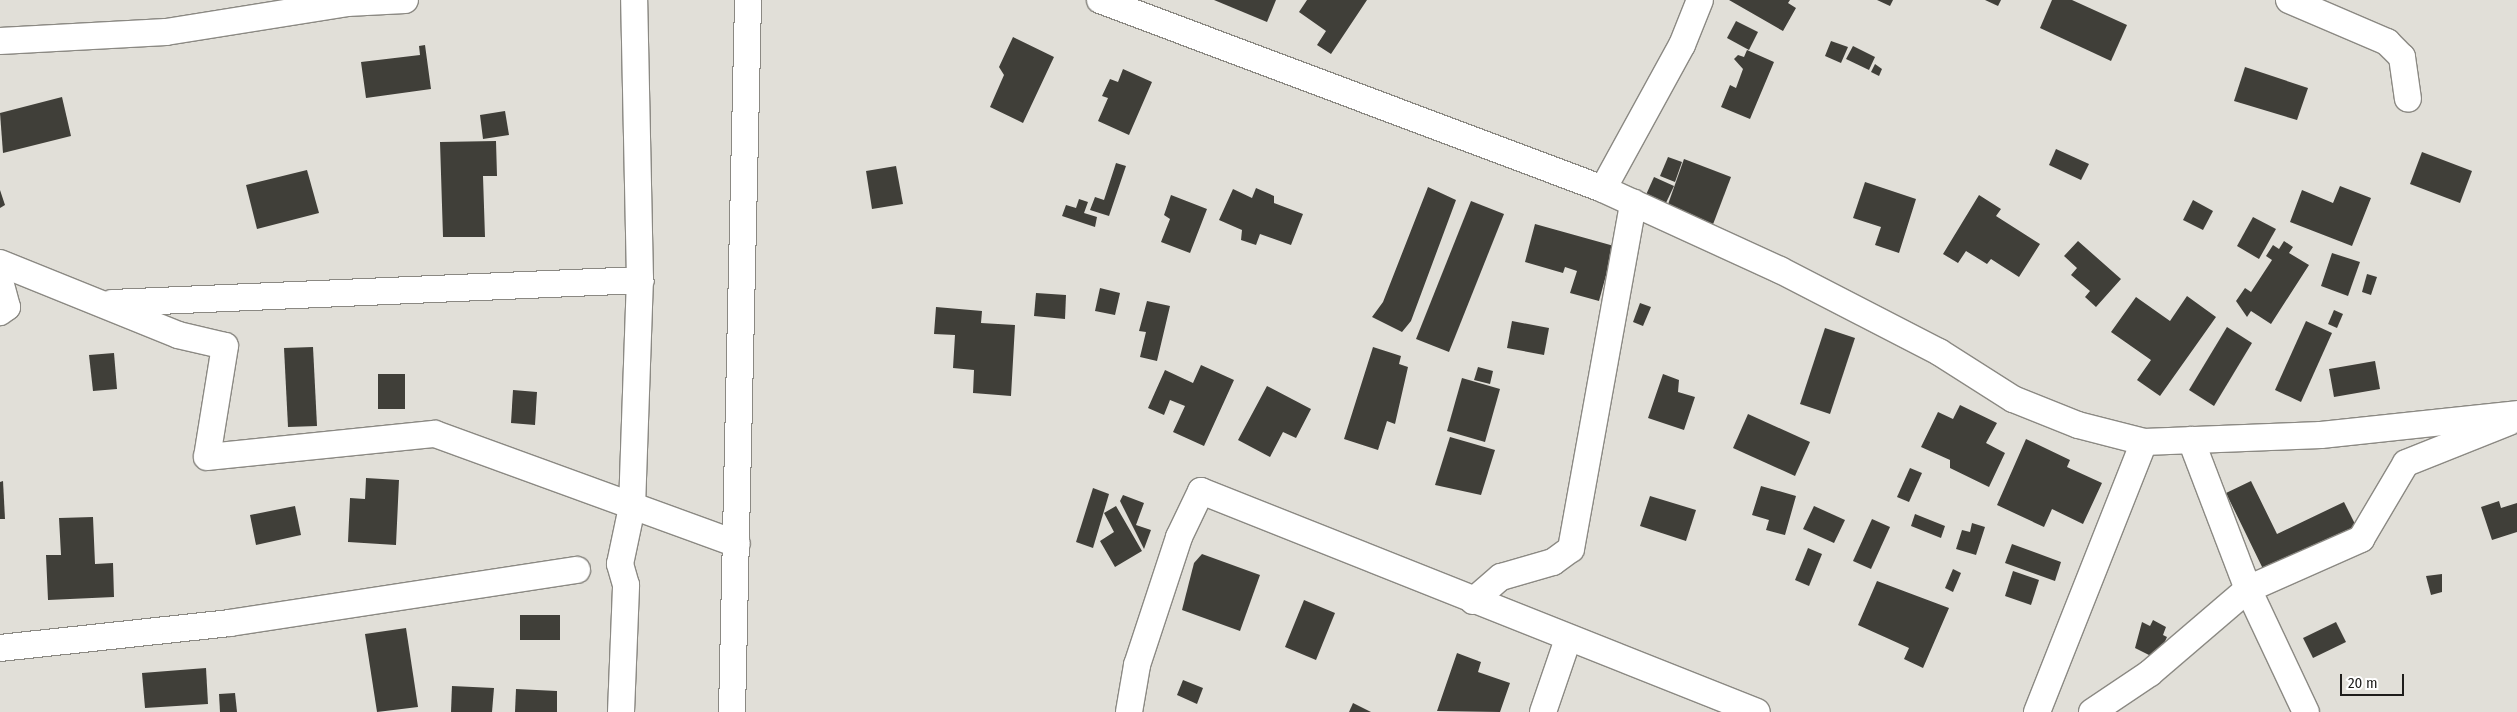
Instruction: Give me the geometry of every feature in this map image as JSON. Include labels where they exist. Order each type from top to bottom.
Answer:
[{"type":"street","points":[[0,41],[166,32],[347,2],[405,0]]},
{"type":"street","points":[[620,712],[626,585],[620,564],[632,507],[640,280],[634,0]]},
{"type":"street","points":[[732,712],[748,0]]},
{"type":"street","points":[[1100,0],[1603,189],[1882,320],[2041,414],[2144,442],[2321,435],[2517,414]]},
{"type":"street","points":[[1603,189],[1682,45],[1700,0]]},
{"type":"street","points":[[2289,0],[2387,42],[2402,57],[2408,99]]},
{"type":"street","points":[[1473,601],[1501,577],[1553,562],[1571,549],[1633,203]]},
{"type":"street","points":[[0,263],[178,335],[225,346],[207,458],[434,434],[737,544]]},
{"type":"street","points":[[0,280],[7,307],[0,312]]},
{"type":"street","points":[[104,304],[640,280]]},
{"type":"street","points":[[2092,712],[2150,673],[2248,589],[2361,540],[2406,463],[2517,418]]},
{"type":"street","points":[[2191,440],[2248,589],[2306,712]]},
{"type":"street","points":[[2037,712],[2144,442]]},
{"type":"street","points":[[1129,712],[1137,665],[1179,537],[1201,491],[1473,601],[1758,712]]},
{"type":"street","points":[[0,648],[230,623],[577,570]]},
{"type":"street","points":[[1543,712],[1568,638]]},
{"type":"building","points":[[1214,0],[1276,0],[1267,22]]},
{"type":"building","points":[[1307,0],[1367,0],[1331,54],[1317,45],[1326,31],[1299,12]]},
{"type":"building","points":[[1729,0],[1790,0],[1788,3],[1796,8],[1783,31]]},
{"type":"building","points":[[1877,0],[1893,0],[1890,6]]},
{"type":"building","points":[[1985,0],[2001,0],[1998,6]]},
{"type":"building","points":[[2052,0],[2072,0],[2127,25],[2111,61],[2040,28]]},
{"type":"building","points":[[1736,21],[1758,32],[1749,50],[1727,38]]},
{"type":"building","points":[[1013,37],[1054,57],[1023,123],[990,107],[1004,75],[999,67]]},
{"type":"building","points":[[1831,41],[1848,47],[1841,63],[1825,56]]},
{"type":"building","points":[[425,45],[431,89],[366,98],[361,62],[420,55],[419,46]]},
{"type":"building","points":[[1853,46],[1875,57],[1869,70],[1846,59]]},
{"type":"building","points":[[1747,50],[1774,62],[1750,119],[1721,107],[1730,85],[1736,88],[1743,69],[1734,59],[1738,55],[1744,57]]},
{"type":"building","points":[[1875,64],[1882,69],[1879,76],[1871,72]]},
{"type":"building","points":[[2245,67],[2308,88],[2297,120],[2234,101]]},
{"type":"building","points":[[1123,69],[1152,82],[1129,135],[1098,121],[1108,98],[1102,96],[1110,79],[1118,82]]},
{"type":"building","points":[[62,97],[71,136],[3,153],[0,113]]},
{"type":"building","points":[[505,111],[509,135],[483,139],[480,115]]},
{"type":"building","points":[[496,141],[497,176],[483,176],[485,237],[443,237],[440,142]]},
{"type":"building","points":[[2056,149],[2089,164],[2081,180],[2049,165]]},
{"type":"building","points":[[2422,152],[2472,171],[2460,203],[2410,184]]},
{"type":"building","points":[[1668,157],[1682,162],[1675,182],[1660,176]]},
{"type":"building","points":[[1684,159],[1731,177],[1712,227],[1666,210]]},
{"type":"building","points":[[1116,163],[1126,166],[1109,216],[1090,210],[1095,197],[1104,200]]},
{"type":"building","points":[[896,166],[903,204],[872,209],[866,171]]},
{"type":"building","points":[[307,170],[319,213],[257,229],[246,185]]},
{"type":"building","points":[[1654,177],[1674,186],[1665,205],[1645,197]]},
{"type":"building","points":[[1865,182],[1916,199],[1899,253],[1875,245],[1881,227],[1853,218]]},
{"type":"building","points":[[2340,186],[2371,198],[2352,246],[2290,222],[2302,190],[2333,203]]},
{"type":"building","points":[[1428,187],[1456,200],[1411,321],[1402,332],[1372,317],[1383,302]]},
{"type":"building","points":[[1256,188],[1274,196],[1274,203],[1303,214],[1291,245],[1260,234],[1256,245],[1241,240],[1242,230],[1219,220],[1233,189],[1252,198]]},
{"type":"building","points":[[0,190],[5,205],[0,208]]},
{"type":"building","points":[[1171,195],[1207,209],[1190,253],[1161,242],[1170,219],[1164,215]]},
{"type":"building","points":[[1979,195],[2001,209],[1996,216],[2040,244],[2019,277],[1991,259],[1987,264],[1966,251],[1958,263],[1943,254]]},
{"type":"building","points":[[1079,199],[1088,202],[1084,213],[1097,217],[1095,227],[1062,216],[1066,205],[1076,208]]},
{"type":"building","points":[[2193,200],[2213,211],[2203,230],[2183,220]]},
{"type":"building","points":[[1471,201],[1504,214],[1449,352],[1416,339]]},
{"type":"building","points":[[2253,217],[2276,229],[2259,259],[2237,246]]},
{"type":"building","points":[[1535,224],[1614,246],[1599,301],[1570,293],[1577,271],[1565,267],[1563,273],[1525,262]]},
{"type":"building","points":[[2078,241],[2121,279],[2096,307],[2085,297],[2090,291],[2071,275],[2077,268],[2064,256]]},
{"type":"building","points":[[2284,241],[2293,247],[2289,253],[2309,265],[2271,324],[2251,311],[2247,317],[2236,301],[2245,288],[2251,292],[2272,260],[2266,256],[2273,245],[2279,249]]},
{"type":"building","points":[[2332,253],[2360,262],[2348,296],[2321,286]]},
{"type":"building","points":[[2367,274],[2377,277],[2371,295],[2362,292]]},
{"type":"building","points":[[1100,288],[1120,293],[1115,315],[1095,311]]},
{"type":"building","points":[[1036,293],[1066,295],[1065,319],[1034,316]]},
{"type":"building","points":[[2187,296],[2216,317],[2160,396],[2137,380],[2151,360],[2111,332],[2136,297],[2170,321]]},
{"type":"building","points":[[1147,301],[1170,306],[1157,361],[1140,357],[1146,332],[1139,331]]},
{"type":"building","points":[[1640,303],[1651,307],[1643,326],[1633,322]]},
{"type":"building","points":[[936,307],[982,311],[981,323],[1015,325],[1011,396],[973,393],[974,370],[953,368],[955,335],[934,334]]},
{"type":"building","points":[[2334,310],[2343,314],[2337,328],[2328,324]]},
{"type":"building","points":[[1512,321],[1549,328],[1544,355],[1507,348]]},
{"type":"building","points":[[2306,321],[2332,333],[2301,402],[2275,390]]},
{"type":"building","points":[[2227,327],[2252,343],[2214,406],[2189,390]]},
{"type":"building","points":[[1825,328],[1855,338],[1830,414],[1800,404]]},
{"type":"building","points":[[313,347],[317,426],[288,427],[284,348]]},
{"type":"building","points":[[1373,347],[1401,356],[1399,364],[1408,367],[1395,424],[1387,421],[1378,450],[1344,439]]},
{"type":"building","points":[[114,353],[117,389],[93,391],[89,355]]},
{"type":"building","points":[[2375,361],[2380,389],[2334,397],[2329,369]]},
{"type":"building","points":[[1201,365],[1234,380],[1204,446],[1173,432],[1185,406],[1170,400],[1164,415],[1148,408],[1165,370],[1193,383]]},
{"type":"building","points":[[1478,367],[1493,371],[1490,384],[1474,380]]},
{"type":"building","points":[[378,374],[405,374],[405,409],[378,409]]},
{"type":"building","points":[[1663,374],[1679,380],[1678,392],[1695,397],[1684,430],[1648,418]]},
{"type":"building","points":[[1462,378],[1500,389],[1485,442],[1447,431]]},
{"type":"building","points":[[1267,386],[1311,409],[1296,438],[1283,432],[1270,457],[1238,440]]},
{"type":"building","points":[[513,390],[537,392],[535,425],[511,423]]},
{"type":"building","points":[[1960,405],[1997,423],[1986,443],[2005,453],[1989,487],[1950,468],[1950,460],[1921,447],[1938,412],[1953,419]]},
{"type":"building","points":[[1748,414],[1810,442],[1795,476],[1733,448]]},
{"type":"building","points":[[1450,437],[1495,450],[1481,495],[1435,485]]},
{"type":"building","points":[[2026,439],[2070,460],[2067,467],[2102,483],[2083,524],[2052,509],[2044,527],[1997,505]]},
{"type":"building","points":[[1910,468],[1922,473],[1909,502],[1897,497]]},
{"type":"building","points":[[366,478],[399,480],[396,545],[348,542],[350,498],[365,499]]},
{"type":"building","points":[[3,481],[5,519],[0,519],[0,482]]},
{"type":"building","points":[[2251,481],[2277,534],[2344,502],[2357,528],[2265,573],[2226,493]]},
{"type":"building","points":[[1761,486],[1796,496],[1785,535],[1766,530],[1769,520],[1752,515]]},
{"type":"building","points":[[1093,488],[1109,494],[1093,548],[1076,542]]},
{"type":"building","points":[[1123,495],[1144,503],[1136,525],[1151,530],[1144,549],[1120,501]]},
{"type":"building","points":[[1650,496],[1696,510],[1686,541],[1640,526]]},
{"type":"building","points":[[2499,501],[2501,508],[2517,503],[2517,532],[2492,540],[2481,507]]},
{"type":"building","points":[[295,506],[301,535],[256,545],[250,515]]},
{"type":"building","points":[[1116,506],[1142,551],[1115,567],[1100,541],[1114,532],[1104,513]]},
{"type":"building","points":[[1814,506],[1845,520],[1834,543],[1803,529]]},
{"type":"building","points":[[1915,514],[1945,526],[1941,538],[1911,526]]},
{"type":"building","points":[[93,517],[95,564],[113,563],[114,597],[48,600],[46,555],[61,555],[59,518]]},
{"type":"building","points":[[1872,519],[1890,527],[1871,569],[1853,561]]},
{"type":"building","points":[[1972,523],[1985,527],[1976,555],[1956,549],[1962,530],[1970,532]]},
{"type":"building","points":[[2012,544],[2061,562],[2055,581],[2005,563]]},
{"type":"building","points":[[1808,548],[1822,554],[1809,586],[1795,580]]},
{"type":"building","points":[[1202,554],[1260,575],[1240,631],[1182,610],[1194,563]]},
{"type":"building","points":[[1953,569],[1961,573],[1953,592],[1945,588]]},
{"type":"building","points":[[2013,571],[2039,580],[2031,605],[2005,596]]},
{"type":"building","points":[[2442,574],[2442,592],[2431,595],[2426,576]]},
{"type":"building","points":[[1877,581],[1949,608],[1923,668],[1904,659],[1909,648],[1858,625]]},
{"type":"building","points":[[1304,600],[1335,613],[1316,660],[1285,647]]},
{"type":"building","points":[[520,615],[560,615],[560,640],[520,640]]},
{"type":"building","points":[[2153,620],[2166,627],[2163,635],[2167,637],[2157,659],[2135,648],[2142,622],[2150,626]]},
{"type":"building","points":[[2336,622],[2346,642],[2313,658],[2303,638]]},
{"type":"building","points":[[406,628],[418,707],[377,712],[365,634]]},
{"type":"building","points":[[1457,653],[1481,662],[1478,672],[1510,683],[1500,712],[1437,711]]},
{"type":"building","points":[[206,668],[208,704],[145,708],[142,673]]},
{"type":"building","points":[[1183,680],[1203,688],[1197,704],[1177,695]]},
{"type":"building","points":[[452,686],[494,688],[492,712],[451,712]]},
{"type":"building","points":[[516,689],[557,691],[557,712],[515,712]]},
{"type":"building","points":[[235,693],[237,712],[220,712],[219,694]]},
{"type":"building","points":[[1353,703],[1371,712],[1349,712]]}]
